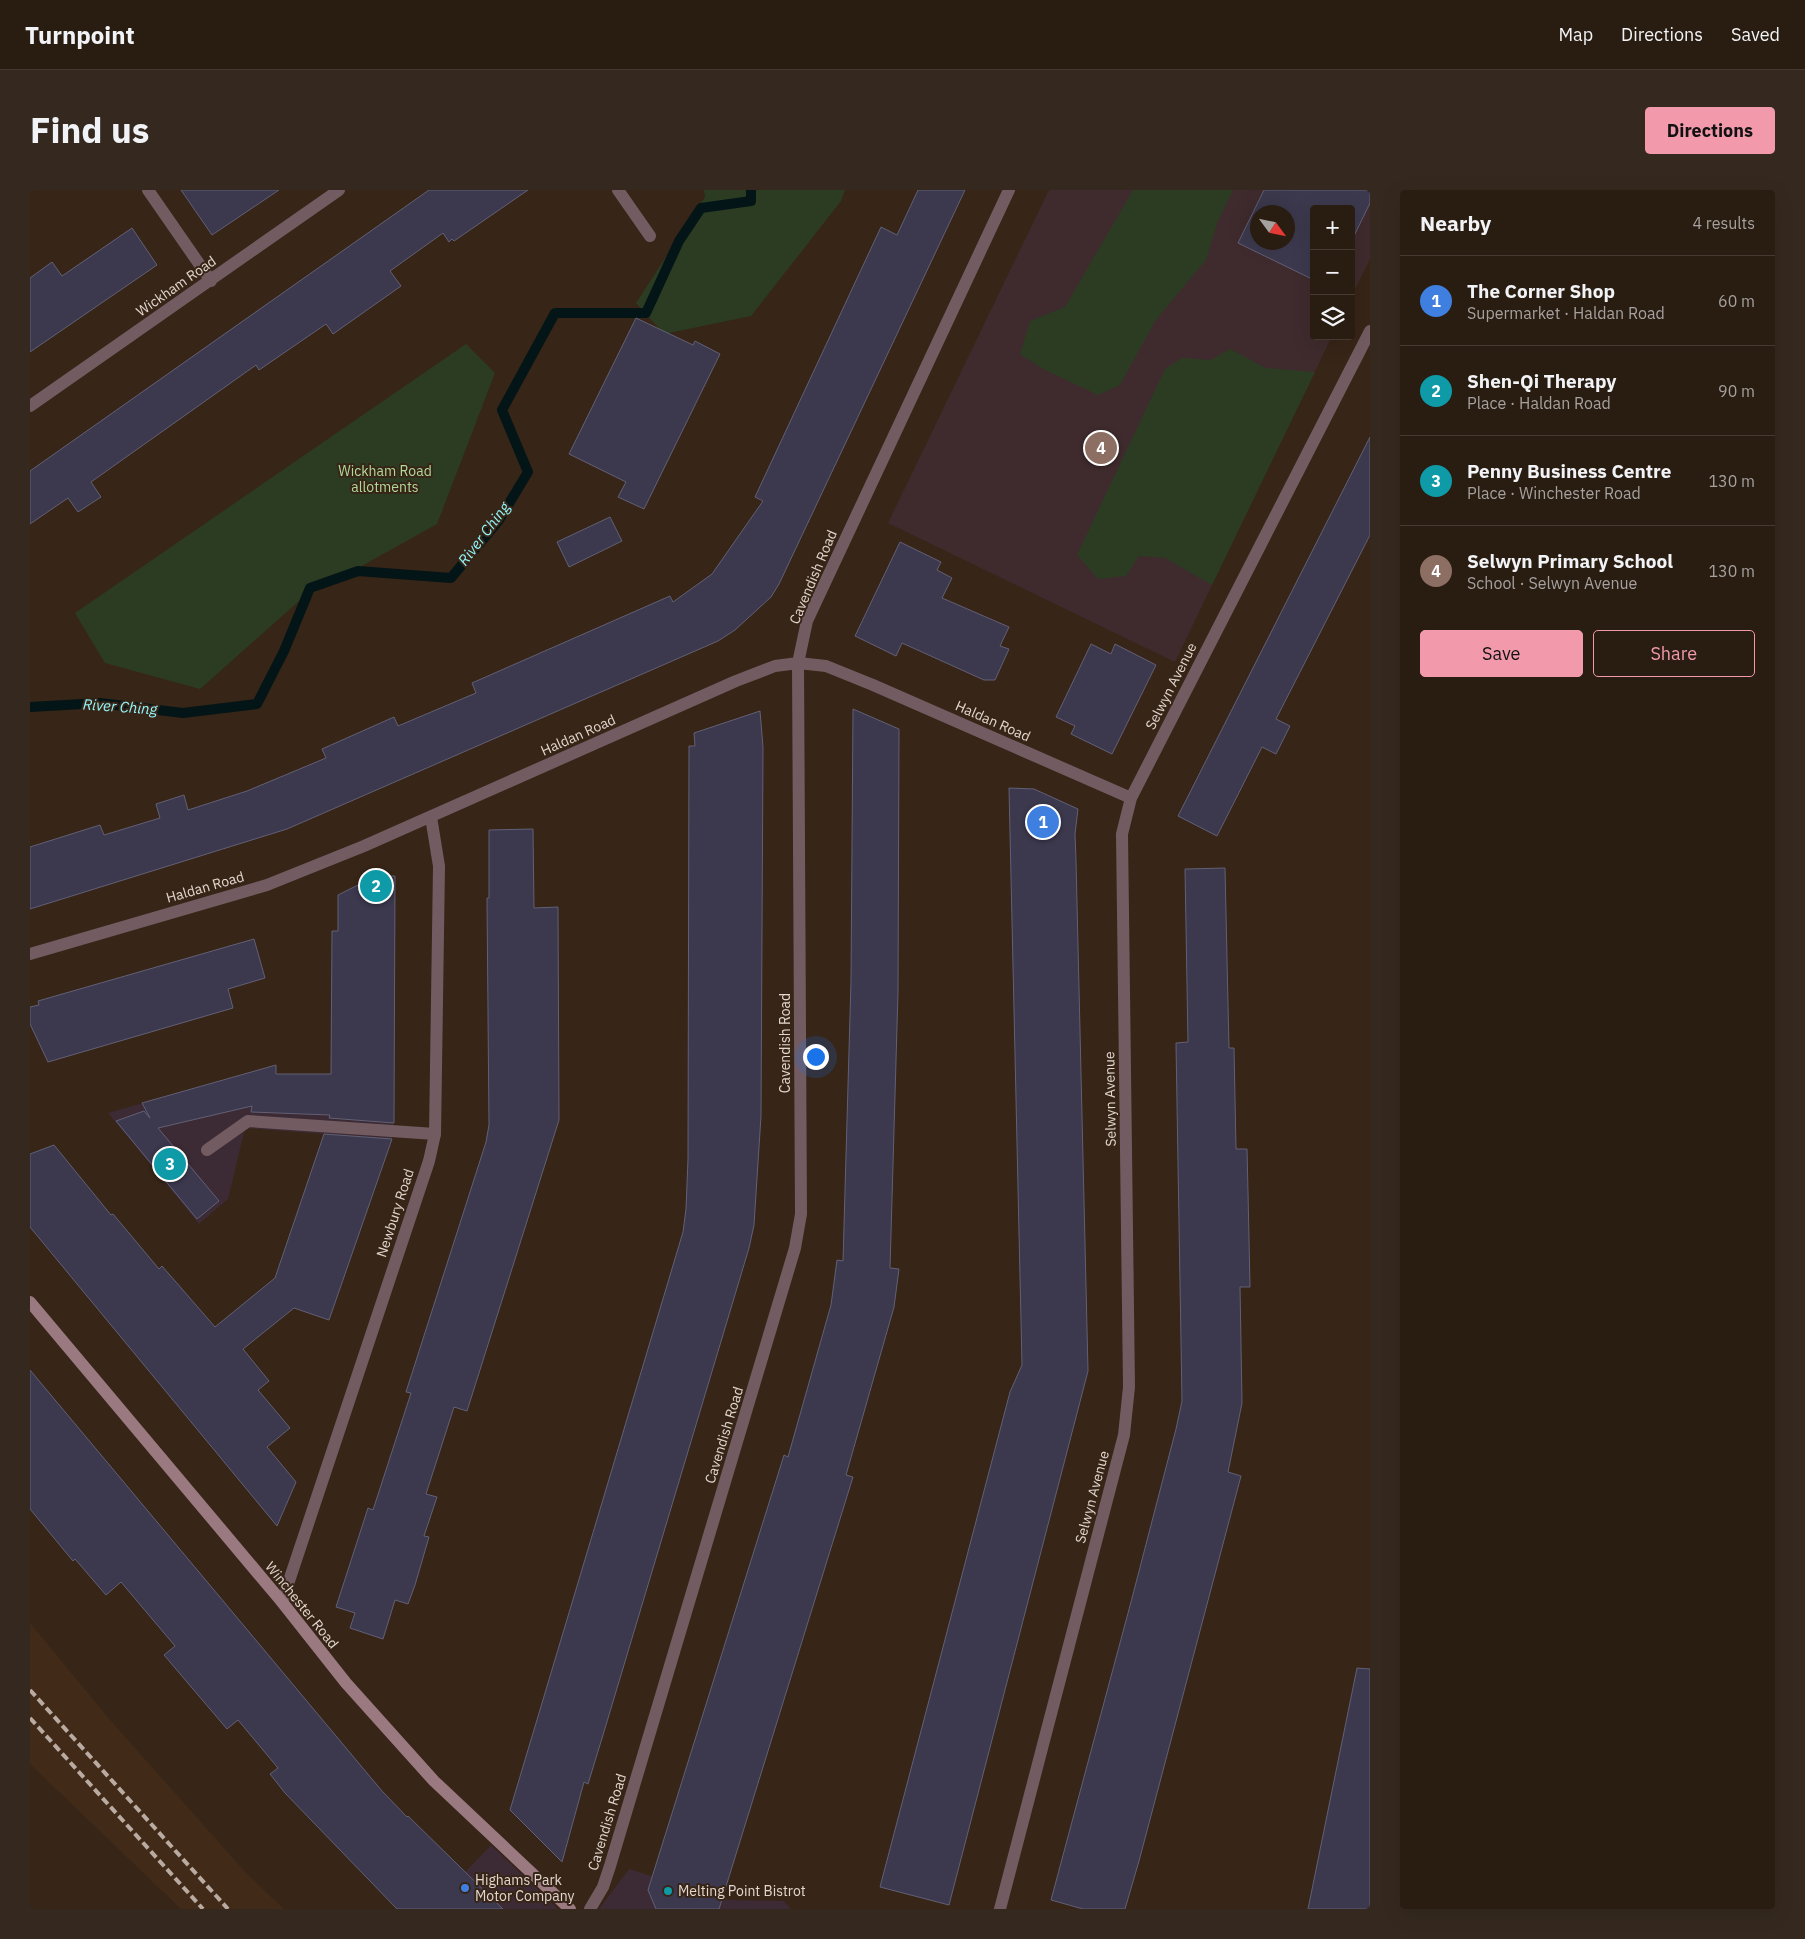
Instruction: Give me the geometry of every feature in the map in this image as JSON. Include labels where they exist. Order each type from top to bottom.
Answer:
[{"type":"main road","name":"Winchester Road","points":[[30,1302],[282,1602],[346,1683],[434,1781],[570,1909]]},
{"type":"street","points":[[148,190],[211,281]]},
{"type":"street","name":"Wickham Road","points":[[30,406],[339,190]]},
{"type":"street","points":[[618,190],[650,236]]},
{"type":"street","name":"Cavendish Road","points":[[590,1909],[603,1887],[613,1857],[795,1248],[801,1214],[798,663],[807,621],[1009,190]]},
{"type":"street","name":"Selwyn Avenue","points":[[1000,1909],[1124,1435],[1128,1387],[1122,834],[1131,798],[1370,331]]},
{"type":"street","name":"Haldan Road","points":[[30,954],[267,885],[364,846],[736,681],[775,666],[798,663],[826,666],[874,685],[1131,798]]},
{"type":"street","name":"Newbury Road","points":[[282,1602],[435,1134],[439,866],[430,817]]},
{"type":"street","points":[[207,1150],[248,1120],[435,1134]]},
{"type":"shaded area","points":[[1049,190],[1370,190],[1370,259],[1355,289],[1355,205],[1310,205],[1310,340],[1330,340],[1175,662],[888,523]]},
{"type":"shaded area","points":[[262,1069],[251,1112],[394,1116],[392,1139],[245,1128],[228,1199],[199,1224],[108,1113]]},
{"type":"shaded area","points":[[30,1623],[111,1721],[247,1874],[284,1909],[181,1909],[30,1764]]},
{"type":"shaded area","points":[[491,1845],[558,1909],[430,1909]]},
{"type":"shaded area","points":[[629,1869],[729,1900],[784,1901],[791,1909],[599,1909]]},
{"type":"green space","points":[[704,190],[845,190],[841,201],[751,316],[664,334],[636,303],[705,197]]},
{"type":"green space","points":[[1133,190],[1233,190],[1218,221],[1206,260],[1155,321],[1120,385],[1098,395],[1043,369],[1020,354],[1030,321],[1065,307]]},
{"type":"green space","name":"Wickham Road allotments","points":[[466,344],[495,373],[437,524],[299,601],[200,689],[105,663],[75,613]]},
{"type":"green space","points":[[1230,349],[1266,368],[1315,372],[1212,585],[1165,558],[1139,556],[1126,576],[1098,579],[1077,555],[1165,369],[1182,358],[1211,360]]},
{"type":"building","points":[[181,190],[279,190],[212,235]]},
{"type":"building","points":[[429,190],[528,190],[454,241],[452,239],[449,242],[443,233],[390,271],[401,286],[333,334],[326,324],[259,370],[256,365],[91,482],[101,497],[78,512],[68,498],[30,524],[30,471]]},
{"type":"building","points":[[918,190],[965,190],[779,584],[771,597],[735,630],[718,641],[287,829],[30,909],[30,847],[100,825],[104,835],[160,818],[156,804],[184,795],[188,810],[247,791],[326,758],[322,749],[394,717],[398,726],[476,693],[472,683],[670,596],[673,602],[712,574],[763,501],[755,497],[881,227],[897,235]]},
{"type":"building","points":[[1264,190],[1370,190],[1370,203],[1355,234],[1355,205],[1310,205],[1310,278],[1252,250],[1295,250],[1295,205],[1257,205]]},
{"type":"building","points":[[1250,219],[1250,249],[1238,243]]},
{"type":"building","points":[[132,228],[157,265],[30,352],[30,278],[52,262],[62,276]]},
{"type":"building","points":[[636,318],[693,345],[695,341],[720,354],[644,509],[618,497],[626,482],[569,454]]},
{"type":"building","points":[[1370,437],[1370,535],[1276,719],[1290,726],[1276,754],[1262,747],[1217,836],[1178,816]]},
{"type":"building","points":[[610,517],[622,541],[569,567],[557,542]]},
{"type":"building","points":[[900,542],[941,562],[937,570],[952,578],[942,598],[1009,627],[1000,646],[1009,649],[995,680],[984,680],[902,643],[896,656],[855,636]]},
{"type":"building","points":[[1091,644],[1111,654],[1115,644],[1156,665],[1112,754],[1071,734],[1075,726],[1056,717]]},
{"type":"building","points":[[853,709],[899,729],[898,992],[890,1268],[899,1269],[894,1307],[846,1475],[853,1477],[719,1909],[656,1909],[648,1890],[784,1455],[788,1457],[831,1305],[837,1260],[843,1261],[851,981]]},
{"type":"building","points":[[760,711],[763,747],[761,1116],[754,1225],[749,1248],[603,1735],[588,1784],[584,1782],[562,1862],[510,1810],[683,1232],[688,1159],[689,746],[695,746],[694,733]]},
{"type":"building","points":[[1009,788],[1034,789],[1078,809],[1075,834],[1088,1371],[949,1905],[880,1887],[1010,1392],[1022,1365]]},
{"type":"building","points":[[533,829],[534,908],[558,907],[559,1120],[467,1411],[454,1407],[426,1494],[437,1497],[424,1536],[429,1537],[415,1585],[408,1604],[395,1600],[383,1639],[350,1628],[355,1613],[336,1607],[368,1508],[373,1510],[411,1393],[406,1392],[486,1142],[489,1125],[487,898],[489,898],[489,830]]},
{"type":"building","points":[[1225,868],[1229,1048],[1234,1048],[1236,1149],[1247,1149],[1250,1287],[1240,1287],[1242,1403],[1228,1472],[1241,1476],[1125,1909],[1083,1909],[1051,1900],[1131,1602],[1182,1401],[1176,1043],[1188,1042],[1185,869]]},
{"type":"building","points":[[376,876],[395,876],[394,1123],[329,1118],[330,1115],[251,1112],[252,1106],[158,1128],[219,1201],[197,1219],[116,1121],[144,1111],[150,1118],[142,1103],[276,1065],[276,1074],[331,1074],[332,931],[338,931],[338,895]]},
{"type":"building","points":[[254,939],[265,978],[228,989],[233,1008],[48,1062],[30,1024],[30,1007],[39,1005],[38,1001]]},
{"type":"building","points":[[324,1134],[392,1139],[329,1320],[294,1308],[243,1349],[269,1381],[258,1390],[290,1428],[267,1447],[296,1482],[277,1526],[30,1227],[30,1154],[54,1145],[111,1215],[113,1214],[159,1269],[162,1266],[215,1327],[275,1278]]},
{"type":"building","points":[[30,1370],[382,1791],[503,1909],[397,1909],[285,1793],[270,1774],[278,1768],[238,1720],[227,1729],[164,1655],[175,1646],[121,1582],[106,1595],[75,1559],[73,1561],[30,1509]]},
{"type":"building","points":[[1357,1668],[1370,1669],[1370,1909],[1308,1909]]},
{"type":"waterway","name":"River Ching","points":[[30,707],[100,703],[183,713],[257,704],[284,651],[310,588],[358,571],[451,578],[499,520],[528,472],[502,410],[555,313],[646,313],[679,241],[701,208],[751,201],[751,190]]},
{"type":"railway","points":[[30,1690],[228,1909]]},
{"type":"railway","points":[[30,1718],[203,1909]]},
{"type":"place","name":"Selwyn Primary School","points":[[1101,448]]},
{"type":"place","name":"The Corner Shop","points":[[1043,822]]},
{"type":"place","name":"Shen-Qi Therapy","points":[[376,886]]},
{"type":"place","name":"Penny Business Centre","points":[[170,1164]]},
{"type":"place","name":"Highams Park Motor Company","points":[[465,1888]]},
{"type":"place","name":"Melting Point Bistrot","points":[[668,1891]]}]
